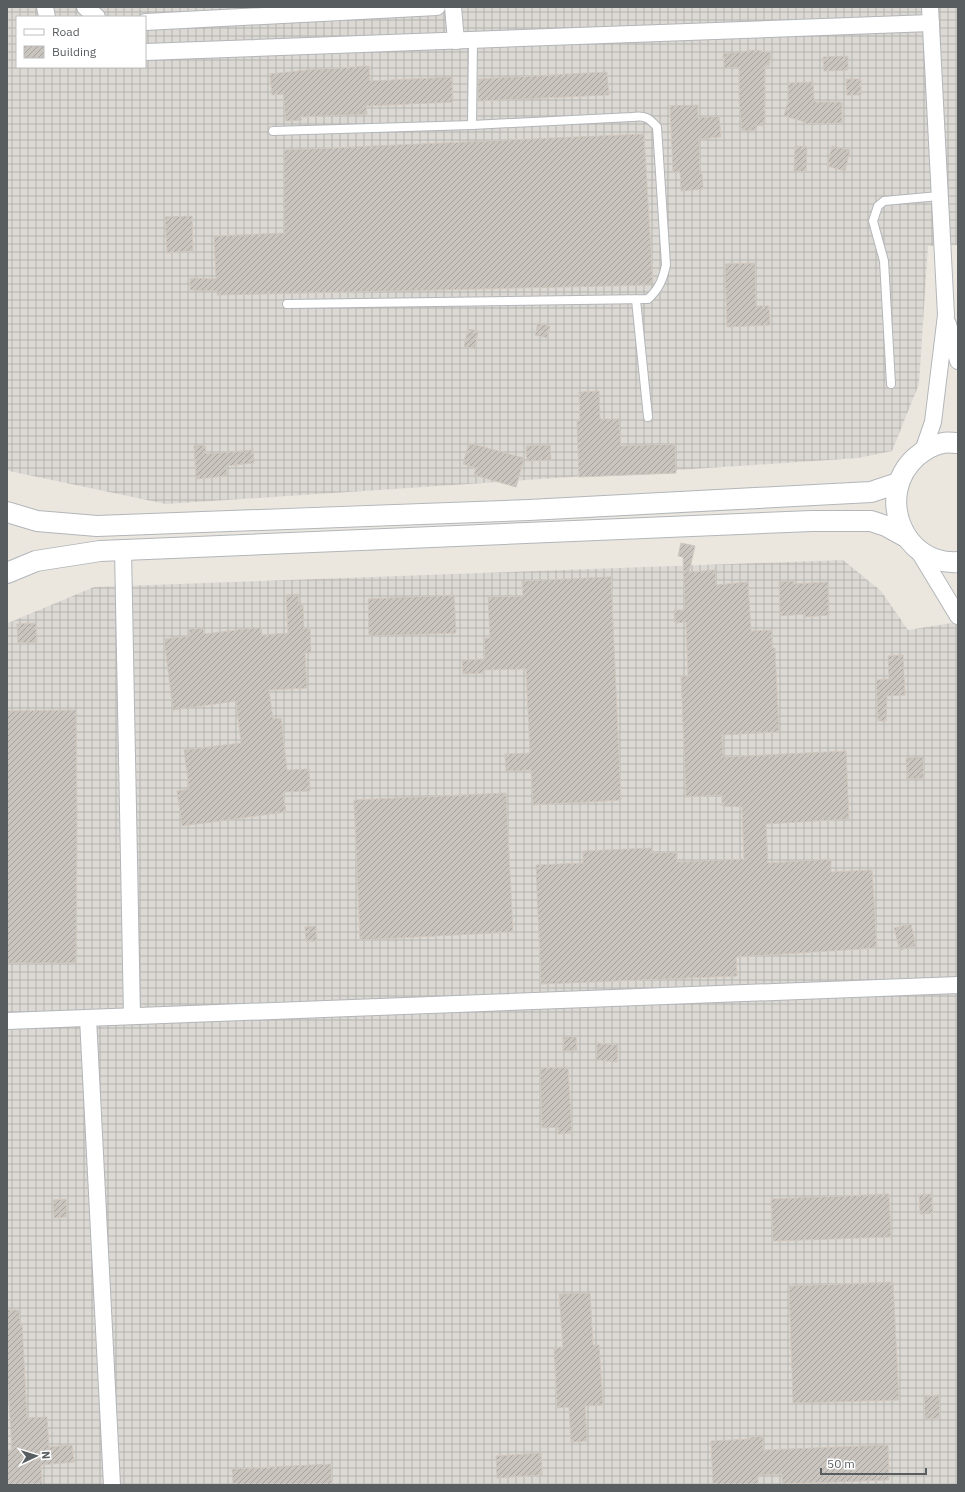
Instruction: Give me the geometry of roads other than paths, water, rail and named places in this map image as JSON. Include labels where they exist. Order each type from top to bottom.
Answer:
[{"type":"street","points":[[146,22],[225,12],[436,7]]},
{"type":"street","points":[[453,7],[456,41]]},
{"type":"street","points":[[923,451],[933,422],[946,314],[930,7]]},
{"type":"street","points":[[146,52],[931,23]]},
{"type":"street","points":[[946,314],[958,361]]},
{"type":"street","points":[[958,443],[943,443],[923,451],[908,464],[898,483],[895,502],[898,521],[958,616]]},
{"type":"street","points":[[7,512],[37,521],[105,526],[529,510],[871,492],[898,483]]},
{"type":"street","points":[[7,572],[36,561],[100,551],[812,521],[871,520],[886,526],[934,558],[958,562]]},
{"type":"street","points":[[123,550],[132,1016]]},
{"type":"street","points":[[7,1021],[958,985]]},
{"type":"street","points":[[88,1018],[112,1485]]},
{"type":"lane","points":[[472,124],[473,41]]},
{"type":"lane","points":[[274,131],[640,116],[650,119],[656,127],[666,265],[662,281],[655,292],[648,299],[287,304]]},
{"type":"lane","points":[[891,384],[884,261],[873,221],[878,206],[884,201],[939,196]]},
{"type":"lane","points":[[636,300],[648,417]]}]
